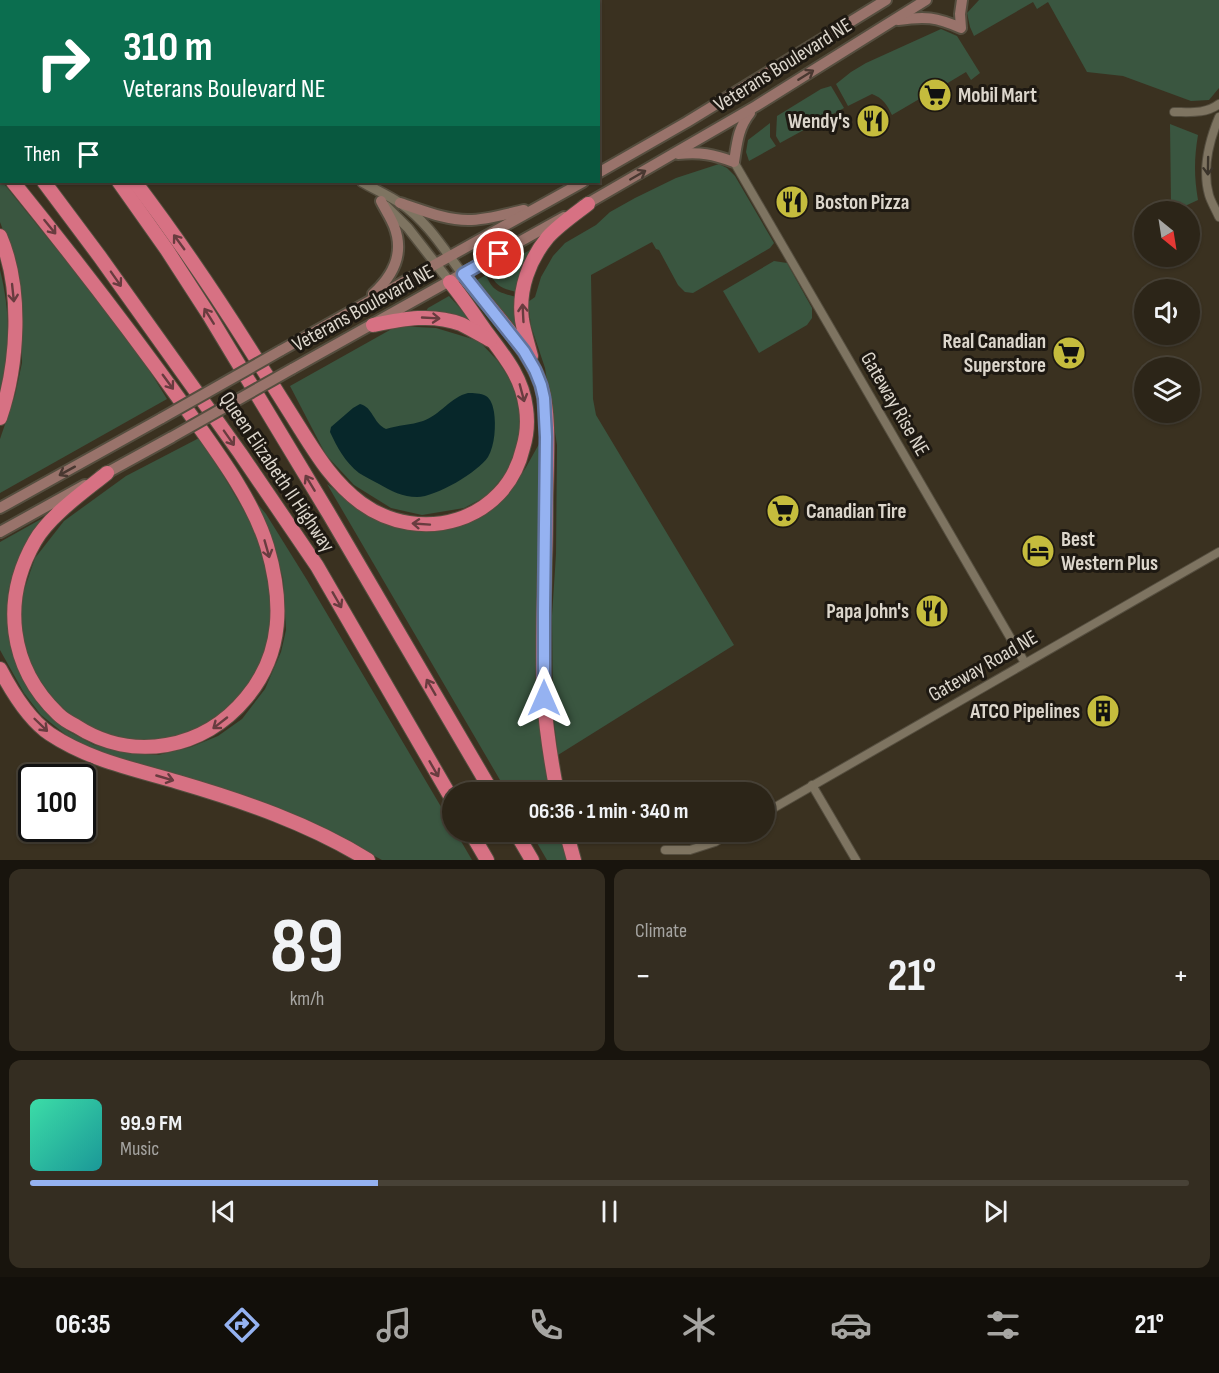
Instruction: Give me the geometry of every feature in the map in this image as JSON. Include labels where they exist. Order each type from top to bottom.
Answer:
[{"type":"highway","points":[[14,183],[110,304],[214,447],[257,520],[267,544],[274,576],[278,621],[272,655],[258,685],[238,709],[211,730],[169,745],[142,747],[110,742],[86,733],[59,715],[44,698],[36,688],[20,657],[14,627],[14,595],[21,568],[36,539],[48,525],[107,472]]},
{"type":"highway","name":"Queen Elizabeth II Highway","points":[[45,183],[240,453],[317,566],[442,782]]},
{"type":"highway","name":"Queen Elizabeth II Highway","points":[[120,183],[209,315],[486,782]]},
{"type":"highway","points":[[136,183],[198,269],[335,480],[360,502],[396,520],[422,524],[444,524],[467,517],[493,499],[513,477],[525,443],[526,408],[519,382],[506,357],[450,282]]},
{"type":"highway","points":[[555,782],[544,698],[546,414],[541,385],[523,321],[522,308],[525,277],[536,254],[550,236],[588,204]]},
{"type":"highway","points":[[0,236],[5,247],[14,294],[14,351],[8,395],[0,418]]},
{"type":"highway","points":[[463,274],[524,351],[535,370]]},
{"type":"highway","points":[[373,324],[429,317],[461,324],[495,342]]},
{"type":"highway","points":[[2,673],[20,702],[36,721],[48,733],[79,750],[109,762],[243,802],[314,831],[368,860]]},
{"type":"highway","points":[[476,842],[487,860]]},
{"type":"highway","points":[[521,842],[532,860]]},
{"type":"highway","points":[[569,842],[574,860]]},
{"type":"main road","name":"Veterans Boulevard NE","points":[[600,172],[687,122],[886,0]]},
{"type":"main road","name":"Veterans Boulevard NE","points":[[0,532],[588,204],[756,106],[926,0]]},
{"type":"main road","points":[[892,21],[917,17],[933,18],[961,28],[962,0]]},
{"type":"main road","points":[[675,154],[707,153],[734,162],[743,122],[756,106]]},
{"type":"main road","name":"Veterans Boulevard NE","points":[[0,508],[581,183]]},
{"type":"main road","points":[[359,307],[386,282],[398,256],[395,227],[381,201]]},
{"type":"main road","points":[[400,203],[450,218],[471,220],[539,206]]},
{"type":"street","points":[[1174,112],[1200,112],[1219,104]]},
{"type":"street","points":[[1219,117],[1209,148],[1207,166],[1209,195],[1219,213]]},
{"type":"street","name":"Gateway Rise NE","points":[[734,162],[1025,663]]},
{"type":"street","points":[[363,183],[408,228],[450,282]]},
{"type":"street","points":[[364,183],[400,203],[418,218],[463,274]]},
{"type":"street","name":"Gateway Road NE","points":[[775,807],[1219,552]]},
{"type":"street","points":[[812,785],[856,860]]},
{"type":"street","points":[[665,850],[690,850],[715,842]]},
{"type":"green space","points":[[979,0],[1219,0],[1219,88],[1209,100],[1191,101],[1123,76],[1087,72],[1048,2],[1037,9],[1033,2],[974,36],[967,13]]},
{"type":"green space","points":[[941,29],[957,36],[980,73],[971,80],[966,72],[941,87],[939,85],[924,93],[921,98],[892,115],[884,102],[872,94],[848,106],[836,84],[866,63]]},
{"type":"green space","points":[[831,86],[844,108],[780,143],[776,136],[777,116],[821,89]]},
{"type":"green space","points":[[770,123],[770,137],[776,146],[749,161],[746,152],[748,140]]},
{"type":"green space","points":[[1170,124],[1198,135],[1195,168],[1198,200],[1171,201]]},
{"type":"green space","points":[[719,164],[735,176],[774,243],[770,248],[693,293],[685,292],[678,285],[659,250],[652,242],[591,275],[593,399],[596,415],[734,645],[558,755],[553,713],[552,616],[556,554],[557,445],[545,368],[531,326],[528,302],[535,297],[541,277],[553,256],[565,243],[635,198],[676,178]]},
{"type":"green space","points":[[0,183],[3,183],[143,360],[167,399],[0,493],[0,439],[15,395],[22,363],[21,296],[12,254],[0,222]]},
{"type":"green space","points":[[532,249],[520,275],[516,292],[503,288],[494,281],[489,272]]},
{"type":"green space","points":[[774,261],[787,263],[812,308],[812,318],[807,325],[759,353],[723,291]]},
{"type":"green space","points":[[0,270],[6,300],[8,331],[6,362],[0,392]]},
{"type":"green space","points":[[486,275],[491,285],[497,290],[516,297],[517,331],[477,280]]},
{"type":"green space","points":[[449,296],[471,320],[426,311]]},
{"type":"green space","points":[[397,326],[436,328],[479,341],[497,360],[512,382],[521,406],[522,440],[508,471],[487,496],[464,508],[422,515],[391,508],[354,485],[326,455],[290,386]]},
{"type":"green space","points":[[201,437],[250,521],[267,565],[273,612],[265,657],[247,688],[223,714],[194,731],[160,741],[120,738],[81,723],[54,701],[30,665],[22,632],[22,596],[35,558],[64,521],[126,476]]},
{"type":"green space","points":[[539,444],[539,667],[551,782],[501,782],[327,484],[369,515],[404,529],[441,531],[471,521],[504,498],[525,469]]},
{"type":"green space","points":[[256,502],[266,514],[307,580],[442,808],[442,842],[461,842],[472,860],[382,860],[315,825],[265,803],[87,748],[41,715],[24,693],[0,650],[0,542],[43,518],[49,517],[31,535],[18,560],[8,592],[9,638],[29,690],[43,708],[68,731],[94,745],[129,753],[158,755],[191,747],[218,736],[242,719],[265,689],[281,652],[286,630],[283,579],[275,550]]},
{"type":"green space","points":[[536,842],[565,842],[569,860],[547,860]]},
{"type":"water","points":[[468,393],[486,396],[492,405],[495,429],[494,441],[488,457],[466,476],[425,496],[412,497],[397,493],[359,473],[342,454],[330,432],[331,427],[360,404],[368,408],[378,423],[386,429],[423,421],[435,415],[456,398]]},
{"type":"place","name":"Mobil Mart","points":[[935,95]]},
{"type":"place","name":"Wendy's","points":[[873,121]]},
{"type":"place","name":"Boston Pizza","points":[[792,202]]},
{"type":"place","name":"Real Canadian Superstore","points":[[1069,353]]},
{"type":"place","name":"Canadian Tire","points":[[783,511]]},
{"type":"place","name":"Best Western Plus","points":[[1038,551]]},
{"type":"place","name":"Papa John's","points":[[932,611]]},
{"type":"place","name":"ATCO Pipelines","points":[[1103,711]]},
{"type":"route","points":[[499,254],[463,274],[524,351],[535,370],[544,398],[546,535],[544,698]]}]
